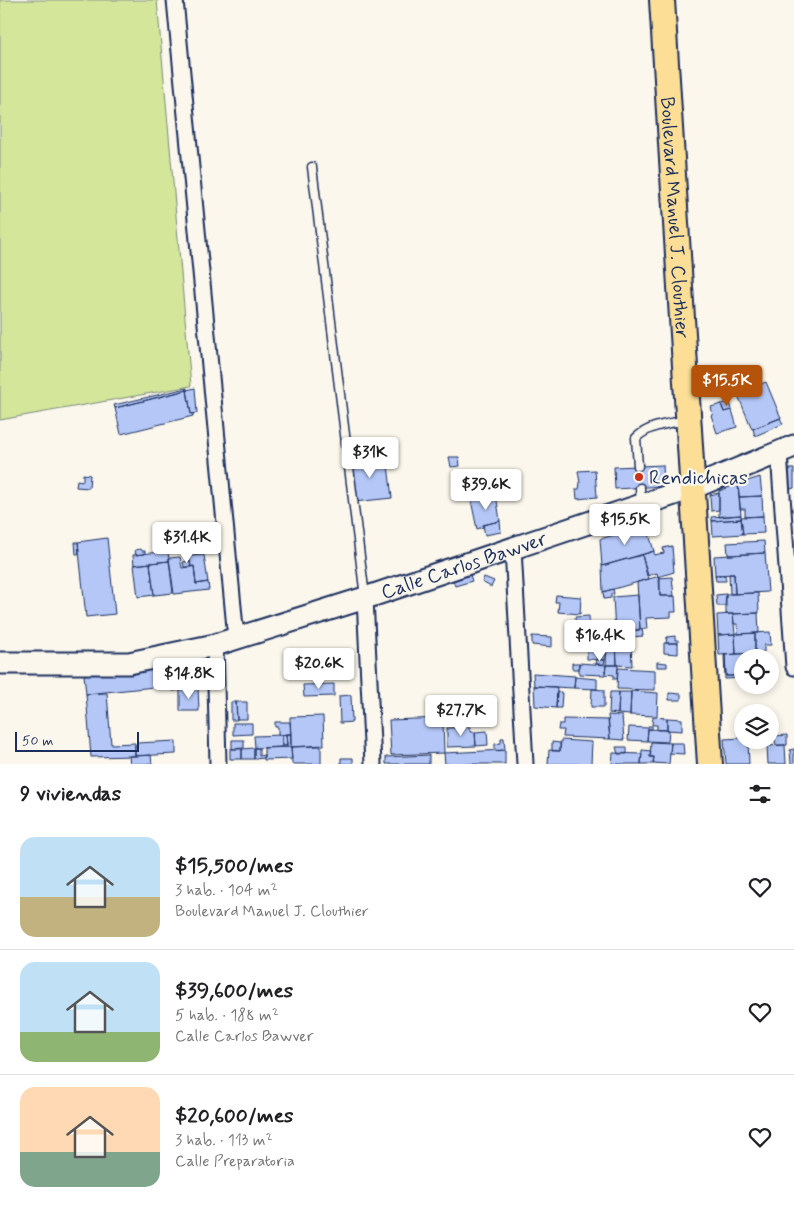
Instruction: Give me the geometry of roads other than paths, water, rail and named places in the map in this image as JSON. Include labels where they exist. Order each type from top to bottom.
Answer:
[{"type":"main road","name":"Boulevard Manuel J. Clouthier","points":[[662,0],[710,764]]},
{"type":"street","points":[[175,0],[236,638]]},
{"type":"street","points":[[787,450],[794,667]]},
{"type":"street","name":"Calle Carlos Bawver","points":[[0,663],[129,663],[215,645],[513,549],[641,496],[692,488],[787,450]]},
{"type":"street","points":[[513,549],[526,764]]},
{"type":"street","points":[[365,598],[374,764]]},
{"type":"street","points":[[215,645],[218,764]]},
{"type":"lane","points":[[312,167],[365,598]]},
{"type":"lane","points":[[638,466],[636,438],[642,431],[688,420]]},
{"type":"place","name":"Rendichicas","points":[[639,477]]}]
